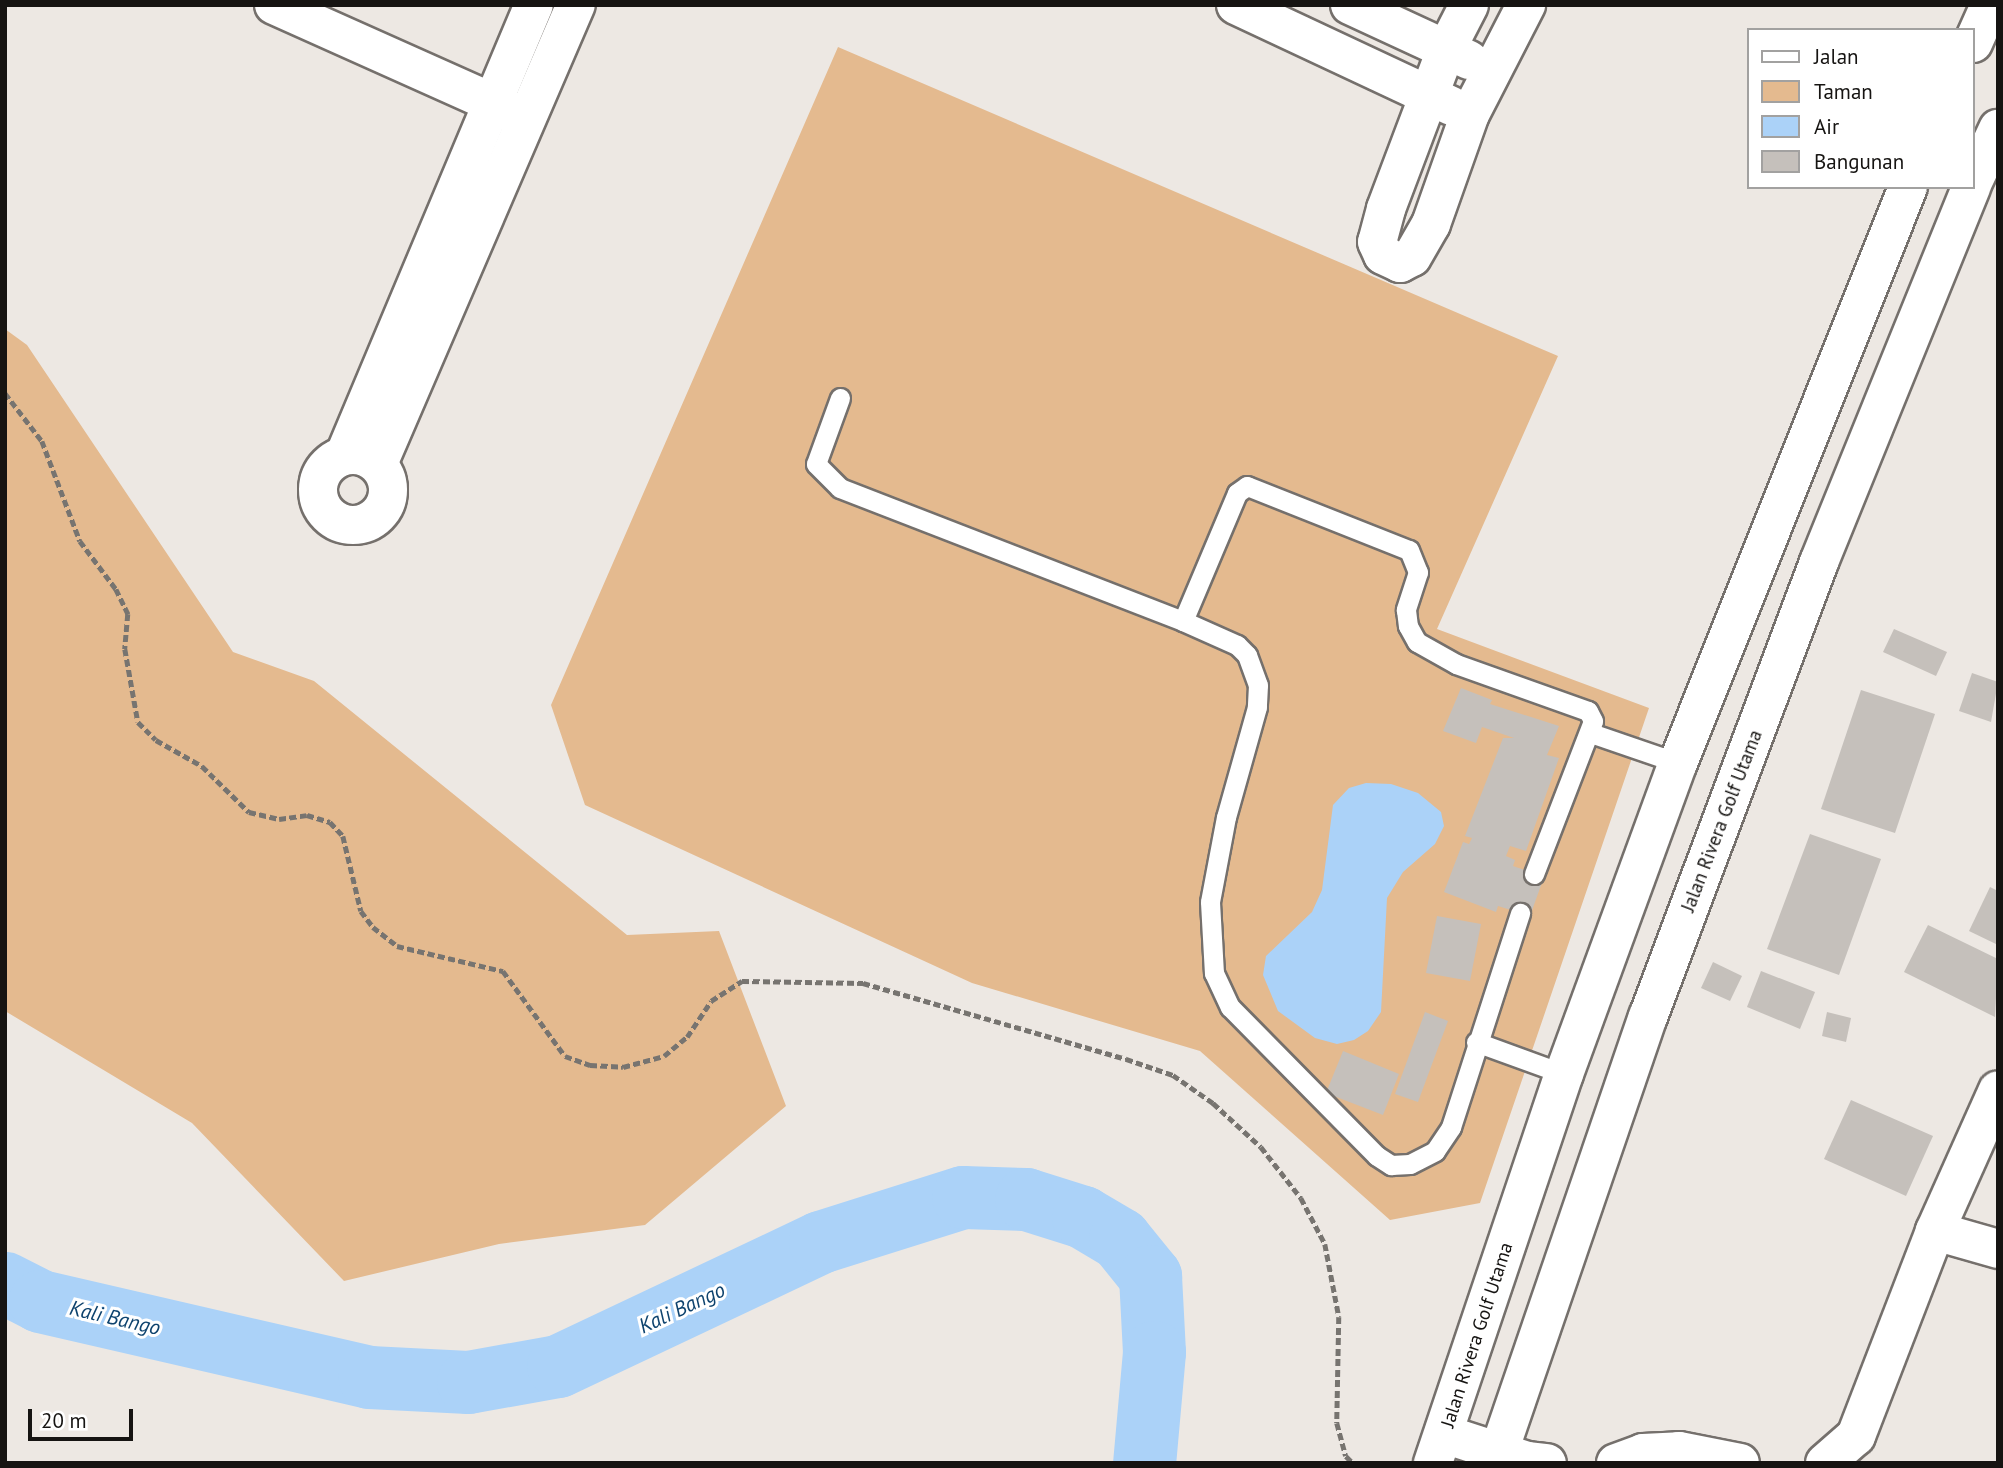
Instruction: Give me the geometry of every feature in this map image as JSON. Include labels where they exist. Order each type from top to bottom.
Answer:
[{"type":"street","points":[[274,5],[526,118]]},
{"type":"street","points":[[534,5],[491,101],[361,459],[526,118],[576,5]]},
{"type":"street","points":[[1236,5],[1470,114]]},
{"type":"street","points":[[1350,5],[1494,71]]},
{"type":"street","points":[[1469,5],[1446,50],[1377,242],[1388,259],[1407,260],[1421,243],[1470,114],[1526,5]]},
{"type":"street","points":[[1975,39],[1990,5]]},
{"type":"street","name":"Jalan Rivera Golf Utama","points":[[1975,166],[1998,129]]},
{"type":"street","name":"Jalan Rivera Golf Utama","points":[[1439,1448],[1564,1074],[1678,762],[1907,189]]},
{"type":"street","name":"Jalan Rivera Golf Utama","points":[[1497,1457],[1658,991],[1961,189]]},
{"type":"street","points":[[1825,1463],[1856,1436],[1935,1231],[1998,1090]]},
{"type":"street","points":[[1935,1231],[1998,1249]]},
{"type":"street","points":[[1439,1448],[1547,1463]]},
{"type":"street","points":[[1615,1463],[1643,1453],[1679,1451],[1740,1463]]},
{"type":"lane","points":[[840,398],[816,464],[840,488],[1183,621],[1237,645],[1247,655],[1258,685],[1210,902],[1214,973],[1230,1007],[1377,1156],[1391,1165],[1410,1164],[1435,1151],[1451,1127],[1476,1042],[1520,914]]},
{"type":"lane","points":[[1183,621],[1237,493],[1247,486],[1409,550],[1418,572],[1406,610],[1408,626],[1417,642],[1456,664],[1588,711],[1593,721],[1591,733],[1534,874]]},
{"type":"lane","points":[[1591,733],[1678,762]]},
{"type":"lane","points":[[1476,1042],[1564,1074]]},
{"type":"path","points":[[5,393],[42,441],[80,541],[116,589],[128,614],[125,649],[138,722],[156,740],[202,766],[249,812],[279,819],[307,815],[330,822],[343,836],[361,911],[373,927],[397,946],[503,971],[565,1056],[590,1065],[623,1067],[664,1056],[687,1037],[711,1001],[741,981],[863,983],[1138,1063],[1173,1075],[1213,1103],[1261,1147],[1301,1198],[1325,1244],[1339,1317],[1338,1423],[1346,1456],[1353,1463]]},
{"type":"green space","points":[[838,47],[1558,356],[1437,629],[1649,708],[1480,1203],[1390,1220],[1200,1051],[972,983],[585,805],[551,705]]},
{"type":"green space","points":[[5,329],[27,345],[233,652],[314,681],[627,935],[719,931],[786,1106],[645,1225],[499,1244],[344,1281],[192,1123],[5,1011]]},
{"type":"water","points":[[1366,783],[1391,784],[1418,793],[1441,812],[1444,826],[1435,844],[1403,872],[1387,898],[1381,1012],[1368,1031],[1354,1040],[1337,1044],[1315,1038],[1278,1011],[1263,975],[1266,956],[1312,912],[1322,890],[1333,805],[1349,788]]},
{"type":"building","points":[[1894,629],[1947,652],[1936,676],[1883,652]]},
{"type":"building","points":[[1972,673],[1998,682],[1991,722],[1959,711]]},
{"type":"building","points":[[1461,688],[1492,700],[1490,704],[1559,726],[1547,755],[1559,758],[1526,851],[1510,846],[1506,856],[1515,860],[1513,866],[1544,877],[1530,916],[1498,906],[1496,912],[1444,892],[1463,842],[1469,844],[1472,838],[1465,836],[1503,738],[1514,738],[1482,727],[1476,743],[1443,731]]},
{"type":"building","points":[[1861,690],[1935,714],[1895,833],[1821,809]]},
{"type":"building","points":[[1810,834],[1881,859],[1839,975],[1767,949]]},
{"type":"building","points":[[1990,887],[1998,891],[1998,945],[1969,931]]},
{"type":"building","points":[[1437,916],[1481,924],[1470,981],[1426,973]]},
{"type":"building","points":[[1928,925],[1998,959],[1995,1017],[1904,972]]},
{"type":"building","points":[[1713,962],[1742,976],[1730,1001],[1701,988]]},
{"type":"building","points":[[1761,971],[1815,992],[1800,1029],[1747,1007]]},
{"type":"building","points":[[1425,1012],[1448,1021],[1418,1102],[1395,1094]]},
{"type":"building","points":[[1827,1012],[1851,1018],[1846,1042],[1822,1036]]},
{"type":"building","points":[[1343,1051],[1399,1074],[1383,1115],[1326,1093]]},
{"type":"building","points":[[1851,1100],[1933,1136],[1906,1196],[1824,1159]]},
{"type":"waterway","name":"Kali Bango","points":[[5,1283],[40,1301],[369,1377],[468,1382],[558,1366],[820,1242],[963,1197],[1026,1199],[1083,1217],[1120,1239],[1150,1276],[1154,1352],[1144,1463]]}]
